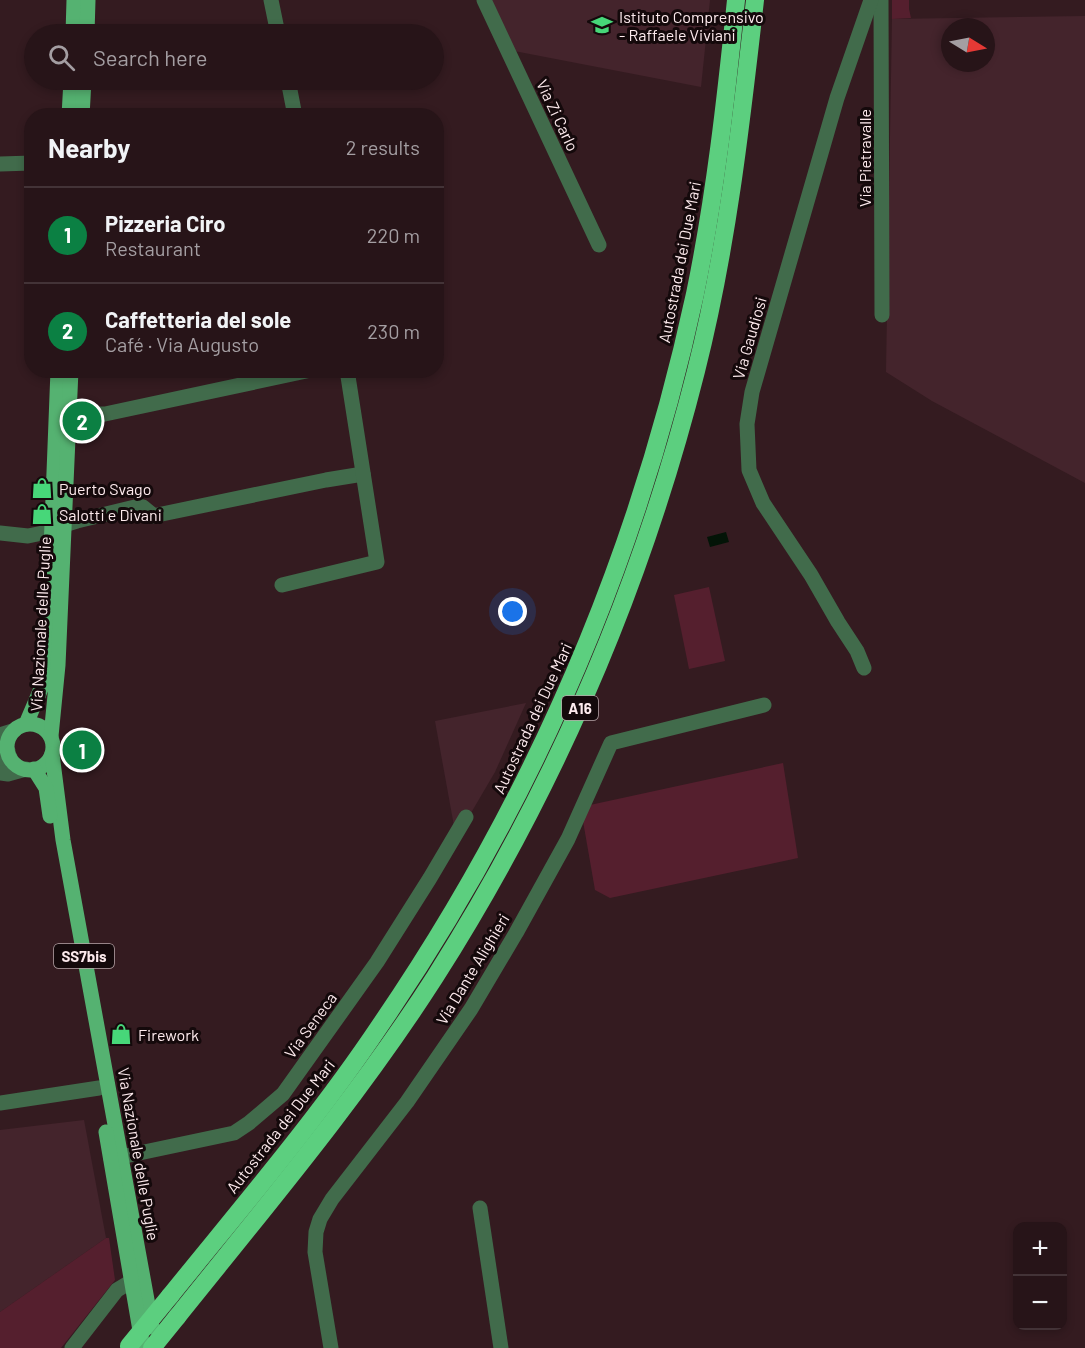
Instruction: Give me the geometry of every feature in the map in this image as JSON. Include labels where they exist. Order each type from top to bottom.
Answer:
[{"type":"highway","name":"Autostrada dei Due Mari","points":[[133,1347],[170,1296],[335,1089],[378,1030],[418,969],[493,842],[532,767],[580,663],[615,575],[660,435],[679,364],[695,292],[720,147],[736,0]]},
{"type":"highway","name":"A16","points":[[154,1348],[350,1099],[434,979],[510,851],[579,709],[609,641],[649,532],[697,368],[727,224],[755,0]]},
{"type":"main road","points":[[73,24],[74,0]]},
{"type":"main road","points":[[87,24],[88,0]]},
{"type":"main road","points":[[69,108],[70,90]]},
{"type":"main road","points":[[82,108],[83,90]]},
{"type":"main road","name":"Via Nazionale delle Puglie","points":[[59,378],[63,414]]},
{"type":"main road","name":"Via Nazionale delle Puglie","points":[[14,730],[46,676],[58,528],[63,414],[69,378]]},
{"type":"main road","name":"Via Nazionale delle Puglie","points":[[51,736],[58,665],[58,528]]},
{"type":"main road","points":[[14,730],[33,724],[47,730],[51,736]]},
{"type":"main road","name":"SS7bis","points":[[14,730],[5,755],[20,767],[30,769]]},
{"type":"main road","name":"SS7bis","points":[[51,736],[52,754]]},
{"type":"main road","points":[[30,769],[45,764],[52,754]]},
{"type":"main road","name":"Via Nazionale delle Puglie","points":[[52,754],[63,840],[116,1158],[154,1348]]},
{"type":"main road","name":"Via Nazionale delle Puglie","points":[[30,769],[46,788],[99,1088],[116,1158],[132,1281],[133,1347]]},
{"type":"street","points":[[271,0],[276,24]]},
{"type":"street","name":"Via Zi Carlo","points":[[484,0],[599,245]]},
{"type":"street","name":"Via Gaudiosi","points":[[864,668],[857,651],[811,575],[763,503],[749,470],[747,424],[752,392],[837,98],[871,0]]},
{"type":"street","name":"Via Pietravalle","points":[[881,0],[882,315]]},
{"type":"street","points":[[290,90],[293,108]]},
{"type":"street","points":[[0,164],[24,163]]},
{"type":"street","points":[[63,414],[105,414],[274,378]]},
{"type":"street","points":[[282,585],[377,562],[348,378]]},
{"type":"street","points":[[0,533],[28,536],[139,506],[154,516],[363,474]]},
{"type":"street","name":"Via Dante Alighieri","points":[[331,1348],[315,1252],[316,1232],[320,1219],[332,1199],[413,1094],[471,1009],[516,933],[567,839],[611,743],[764,705]]},
{"type":"street","points":[[0,773],[8,774],[30,769]]},
{"type":"street","name":"Via Seneca","points":[[116,1158],[234,1133],[283,1094],[377,963],[466,817]]},
{"type":"street","points":[[0,1103],[99,1088]]},
{"type":"street","points":[[480,1208],[501,1348]]},
{"type":"street","points":[[72,1348],[117,1290],[132,1281]]},
{"type":"shaded area","name":"Istituto Comprensivo - Raffaele Viviani","points":[[484,0],[710,0],[701,87],[509,50]]},
{"type":"shaded area","points":[[892,0],[909,0],[911,18],[892,19]]},
{"type":"shaded area","points":[[1085,16],[1085,483],[932,401],[886,372],[892,19],[941,18],[941,72],[995,72],[995,18],[956,18]]},
{"type":"shaded area","points":[[726,532],[729,542],[710,547],[707,537]]},
{"type":"shaded area","points":[[709,587],[725,661],[689,669],[674,595]]},
{"type":"shaded area","points":[[526,703],[495,772],[461,830],[454,826],[435,721]]},
{"type":"shaded area","points":[[783,763],[798,858],[610,898],[595,890],[583,821],[590,805]]},
{"type":"shaded area","points":[[84,1120],[106,1238],[0,1312],[0,1130]]},
{"type":"shaded area","points":[[109,1238],[115,1280],[61,1348],[0,1348],[0,1312]]},
{"type":"place","name":"Istituto Comprensivo - Raffaele Viviani","points":[[602,25]]},
{"type":"place","name":"Caffetteria del sole","points":[[82,421]]},
{"type":"place","name":"Puerto Svago","points":[[42,488]]},
{"type":"place","name":"Salotti e Divani","points":[[42,514]]},
{"type":"place","name":"Pizzeria Ciro","points":[[82,750]]},
{"type":"place","name":"Firework","points":[[121,1034]]}]
